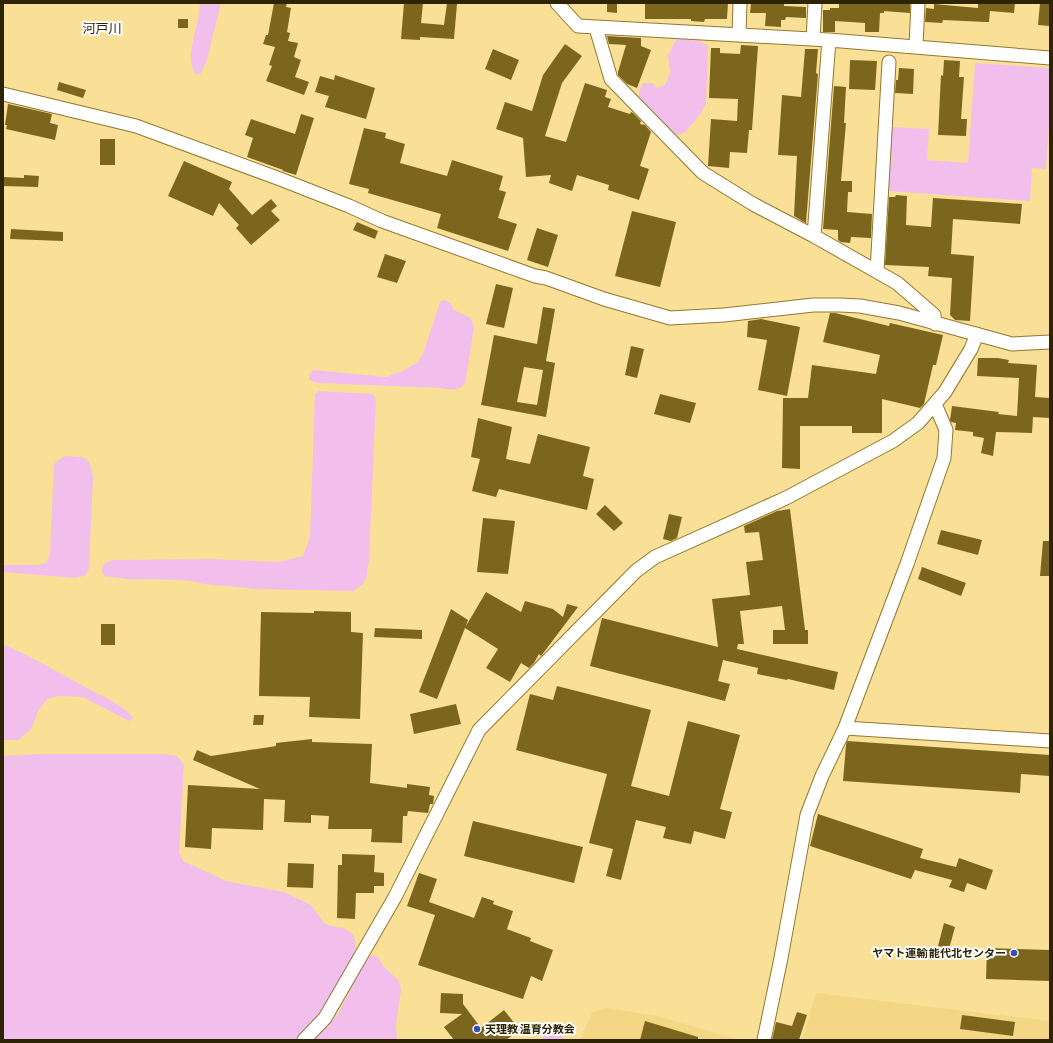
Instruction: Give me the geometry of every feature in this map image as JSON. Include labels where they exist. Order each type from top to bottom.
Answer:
[{"type":"street","points":[[557,3],[578,26],[829,40],[1050,58]]},
{"type":"street","points":[[739,35],[740,3]]},
{"type":"street","points":[[813,39],[815,3]]},
{"type":"street","points":[[916,46],[918,3]]},
{"type":"street","points":[[596,28],[611,79],[703,173],[753,204],[814,236],[897,283],[934,315],[935,324]]},
{"type":"street","points":[[814,236],[829,40]]},
{"type":"street","points":[[877,271],[889,62]]},
{"type":"street","points":[[3,94],[136,126],[280,179],[349,206],[382,221],[604,299],[670,318],[724,315],[814,305],[860,306],[899,313],[1012,344],[1050,342]]},
{"type":"street","points":[[304,1040],[325,1018],[395,898],[479,730],[636,571],[655,557],[786,498],[893,441],[918,423],[945,392],[971,349],[977,334]]},
{"type":"street","points":[[764,1040],[781,958],[807,815],[822,776],[845,728],[907,564],[944,458],[946,430],[935,404]]},
{"type":"street","points":[[845,728],[1050,740]]},
{"type":"shaded area","points":[[200,3],[221,3],[207,60],[201,73],[196,75],[191,64],[191,52]]},
{"type":"shaded area","points":[[682,39],[699,41],[708,46],[706,104],[699,116],[684,133],[677,135],[649,111],[639,95],[643,83],[652,83],[657,88],[665,85],[670,73],[668,55],[676,40]]},
{"type":"shaded area","points":[[975,63],[1050,68],[1050,110],[1046,169],[1032,168],[1030,201],[888,191],[892,127],[929,129],[927,160],[968,163]]},
{"type":"shaded area","points":[[444,300],[450,303],[454,310],[471,318],[474,327],[465,384],[457,389],[317,383],[309,380],[309,375],[314,370],[386,377],[417,363],[423,354],[440,302]]},
{"type":"shaded area","points":[[319,391],[373,394],[376,399],[369,560],[367,575],[362,585],[353,591],[259,589],[204,584],[187,580],[127,579],[105,576],[101,571],[105,563],[113,560],[212,559],[278,562],[303,556],[310,537],[315,394]]},
{"type":"shaded area","points":[[64,456],[81,457],[85,459],[88,461],[92,470],[93,478],[89,568],[86,575],[76,578],[3,572],[3,565],[38,565],[47,562],[50,555],[54,464]]},
{"type":"shaded area","points":[[3,644],[112,701],[129,713],[133,718],[129,721],[83,697],[58,696],[47,699],[38,711],[32,728],[19,740],[3,740]]},
{"type":"shaded area","points":[[44,754],[164,754],[177,756],[184,764],[179,852],[183,861],[226,881],[284,892],[311,905],[325,924],[345,929],[353,934],[356,947],[351,965],[321,1016],[298,1040],[3,1040],[3,756]]},
{"type":"shaded area","points":[[370,956],[377,956],[384,967],[399,981],[401,990],[396,1024],[397,1040],[312,1040],[338,1014],[360,970]]},
{"type":"shaded area","points":[[816,993],[1050,1021],[1050,1040],[802,1040]]},
{"type":"shaded area","points":[[606,1008],[657,1016],[740,1040],[580,1040],[592,1013]]},
{"type":"shaded area","points":[[550,1031],[557,1031],[565,1040],[540,1040]]},
{"type":"building","points":[[274,3],[287,3],[286,7],[291,8],[287,32],[290,33],[288,41],[298,43],[294,57],[301,60],[295,77],[309,82],[304,95],[266,81],[272,66],[269,65],[275,47],[263,44],[266,35],[268,35]]},
{"type":"building","points":[[404,3],[423,3],[421,23],[444,25],[447,3],[457,4],[454,39],[420,37],[420,40],[401,39]]},
{"type":"building","points":[[607,3],[617,3],[617,13],[607,12]]},
{"type":"building","points":[[645,3],[728,3],[727,19],[705,19],[704,22],[691,21],[691,19],[645,19]]},
{"type":"building","points":[[751,3],[784,4],[784,6],[806,7],[806,18],[786,17],[785,20],[781,20],[781,27],[765,26],[766,13],[750,13]]},
{"type":"building","points":[[839,3],[910,3],[910,13],[884,11],[884,13],[880,13],[879,32],[865,32],[865,23],[835,21],[835,32],[823,32],[823,10],[839,8]]},
{"type":"building","points":[[978,3],[1015,3],[1014,13],[990,11],[989,22],[943,20],[942,23],[925,22],[926,8],[934,9],[934,4],[978,8]]},
{"type":"building","points":[[1040,3],[1050,3],[1050,26],[1038,25]]},
{"type":"building","points":[[178,19],[188,19],[188,28],[178,28]]},
{"type":"building","points":[[607,36],[641,38],[641,46],[651,50],[637,88],[627,84],[618,75],[626,45],[609,44]]},
{"type":"building","points":[[565,44],[582,56],[562,83],[545,136],[566,142],[585,83],[607,90],[605,97],[611,99],[608,107],[630,114],[631,112],[633,113],[641,121],[640,124],[645,125],[651,132],[640,166],[649,169],[639,200],[608,190],[609,185],[577,175],[572,191],[549,183],[551,175],[526,177],[523,138],[496,129],[505,102],[532,111],[543,75]]},
{"type":"building","points":[[741,45],[758,46],[752,130],[749,130],[747,153],[730,152],[729,168],[708,166],[711,119],[737,121],[738,99],[709,98],[711,48],[720,48],[720,53],[740,54]]},
{"type":"building","points":[[493,49],[519,60],[511,80],[485,69]]},
{"type":"building","points":[[805,49],[818,49],[816,73],[818,74],[806,223],[794,216],[797,156],[778,155],[782,95],[801,97]]},
{"type":"building","points":[[850,60],[877,61],[875,90],[849,89]]},
{"type":"building","points":[[944,60],[960,61],[959,77],[964,77],[961,119],[967,119],[966,136],[938,135],[941,75],[943,76]]},
{"type":"building","points":[[899,68],[914,69],[913,94],[895,93]]},
{"type":"building","points":[[335,75],[375,88],[366,119],[325,107],[329,96],[315,92],[320,76],[334,80]]},
{"type":"building","points":[[59,82],[86,90],[83,98],[57,90]]},
{"type":"building","points":[[834,86],[846,87],[844,123],[846,123],[841,181],[852,181],[852,192],[848,192],[847,212],[872,214],[871,238],[851,237],[850,243],[841,242],[838,240],[838,230],[823,229]]},
{"type":"building","points":[[8,104],[52,114],[50,123],[58,125],[55,140],[6,129],[7,125],[5,125]]},
{"type":"building","points":[[301,114],[314,118],[296,175],[247,157],[253,138],[245,135],[251,119],[295,134]]},
{"type":"building","points":[[364,128],[386,133],[385,138],[405,144],[400,163],[447,176],[452,160],[503,176],[499,190],[506,192],[498,218],[517,224],[508,251],[437,228],[441,214],[368,193],[369,189],[349,184]]},
{"type":"building","points":[[100,139],[115,139],[115,165],[100,165]]},
{"type":"building","points":[[184,161],[232,182],[229,189],[252,215],[271,199],[277,206],[271,211],[280,220],[251,245],[236,228],[239,225],[219,203],[213,216],[168,196]]},
{"type":"building","points":[[24,175],[39,176],[38,187],[3,186],[3,177],[24,178]]},
{"type":"building","points":[[896,195],[907,196],[906,225],[931,227],[933,198],[1022,204],[1020,224],[953,219],[951,254],[974,256],[970,321],[955,320],[950,315],[952,278],[928,276],[929,267],[885,265],[889,197],[895,197]]},
{"type":"building","points":[[632,211],[676,222],[660,287],[615,276]]},
{"type":"building","points":[[357,222],[378,231],[375,239],[353,230]]},
{"type":"building","points":[[537,228],[558,235],[548,267],[527,260]]},
{"type":"building","points":[[11,229],[63,232],[63,241],[10,239]]},
{"type":"building","points":[[385,254],[406,261],[397,283],[377,277]]},
{"type":"building","points":[[496,284],[513,288],[504,328],[486,324]]},
{"type":"building","points":[[543,307],[555,309],[546,361],[555,363],[546,417],[481,405],[494,335],[537,344]],"holes":[[[524,367],[543,370],[537,405],[517,402]]]},
{"type":"building","points":[[830,313],[889,326],[890,323],[943,335],[936,365],[933,365],[924,404],[920,408],[882,399],[882,433],[852,433],[852,426],[800,426],[800,469],[782,468],[783,398],[808,398],[812,365],[876,374],[880,355],[823,342]]},
{"type":"building","points":[[761,319],[800,327],[787,396],[758,390],[767,340],[747,337],[748,321]]},
{"type":"building","points":[[631,346],[644,349],[637,378],[625,375]]},
{"type":"building","points":[[978,358],[998,358],[1009,360],[1008,363],[1037,365],[1035,397],[1050,398],[1050,418],[1033,417],[1032,433],[996,432],[993,456],[981,453],[984,438],[973,436],[973,432],[955,430],[956,423],[951,422],[950,420],[952,406],[999,412],[998,414],[1017,416],[1019,378],[977,376]]},
{"type":"building","points":[[660,394],[696,403],[690,423],[654,414]]},
{"type":"building","points":[[478,418],[512,427],[506,459],[530,464],[538,434],[590,447],[583,476],[594,479],[587,510],[499,489],[496,497],[472,491],[480,459],[471,457]]},
{"type":"building","points":[[605,505],[623,523],[614,531],[596,514]]},
{"type":"building","points":[[790,509],[805,630],[808,630],[808,644],[773,644],[773,630],[785,630],[782,606],[740,611],[744,644],[738,644],[737,649],[838,672],[834,690],[788,679],[757,674],[758,668],[723,660],[718,681],[730,684],[725,701],[590,666],[602,618],[718,647],[712,599],[750,595],[746,562],[763,560],[759,532],[745,533],[744,526],[777,511]]},
{"type":"building","points":[[669,514],[682,517],[677,538],[671,541],[663,539]]},
{"type":"building","points":[[483,518],[515,521],[508,574],[477,572]]},
{"type":"building","points":[[941,530],[982,540],[978,555],[937,544]]},
{"type":"building","points":[[1043,541],[1050,541],[1050,576],[1040,576]]},
{"type":"building","points":[[922,567],[966,583],[961,596],[918,579]]},
{"type":"building","points":[[486,592],[521,612],[525,601],[553,609],[563,617],[567,604],[578,607],[541,656],[539,654],[529,668],[521,663],[510,682],[486,668],[498,649],[465,628],[437,699],[419,692],[451,609],[468,620],[466,626]]},
{"type":"building","points":[[314,611],[351,612],[351,632],[363,633],[360,719],[309,717],[310,697],[259,696],[261,612],[314,613]]},
{"type":"building","points":[[101,624],[115,624],[115,645],[101,645]]},
{"type":"building","points":[[375,628],[422,630],[422,639],[374,637]]},
{"type":"building","points":[[557,686],[651,710],[631,786],[669,796],[688,721],[740,735],[720,809],[732,812],[725,839],[694,831],[691,844],[663,838],[666,827],[636,820],[621,880],[606,876],[613,849],[589,843],[607,774],[516,750],[530,694],[553,700]]},
{"type":"building","points":[[456,704],[461,724],[414,734],[410,714]]},
{"type":"building","points":[[254,715],[264,715],[263,725],[253,725]]},
{"type":"building","points":[[312,739],[312,742],[372,744],[370,783],[407,788],[407,784],[430,787],[429,795],[434,796],[433,804],[430,804],[428,813],[408,811],[407,816],[403,816],[402,843],[371,842],[372,829],[328,829],[329,816],[311,815],[311,823],[284,822],[285,800],[264,799],[263,830],[212,828],[211,849],[185,847],[188,785],[260,789],[193,760],[197,750],[211,756],[276,746],[276,743]]},
{"type":"building","points":[[847,741],[1050,755],[1050,776],[1021,774],[1020,793],[843,781]]},
{"type":"building","points":[[818,814],[923,849],[920,858],[956,867],[959,858],[993,870],[986,890],[967,883],[964,892],[949,887],[952,880],[915,870],[911,879],[810,846]]},
{"type":"building","points":[[473,821],[583,847],[574,883],[464,856]]},
{"type":"building","points":[[342,854],[375,855],[374,872],[384,873],[384,886],[374,886],[374,893],[356,893],[355,919],[337,918],[338,865],[342,865]]},
{"type":"building","points":[[288,863],[314,864],[313,888],[287,887]]},
{"type":"building","points":[[419,873],[437,879],[429,902],[474,918],[482,897],[494,901],[493,904],[513,911],[507,929],[531,938],[530,941],[553,950],[542,981],[531,976],[523,999],[418,965],[435,915],[407,906]]},
{"type":"building","points":[[944,923],[955,927],[949,949],[938,946]]},
{"type":"building","points":[[987,948],[1050,950],[1050,981],[986,979]]},
{"type":"building","points":[[441,993],[463,994],[463,1004],[481,1028],[504,1010],[520,1030],[506,1040],[454,1040],[444,1027],[462,1014],[440,1013]]},
{"type":"building","points":[[797,1012],[807,1015],[799,1040],[772,1040],[776,1022],[792,1026]]},
{"type":"building","points":[[962,1015],[1015,1022],[1013,1036],[960,1029]]},
{"type":"building","points":[[645,1021],[698,1037],[698,1040],[640,1040]]},
{"type":"place","name":"ヤマト運輸 能代北センター","points":[[1014,953]]},
{"type":"place","name":"天理教 温育分教会","points":[[477,1029]]},
{"type":"district","name":"河戸川","points":[[102,29]]}]
